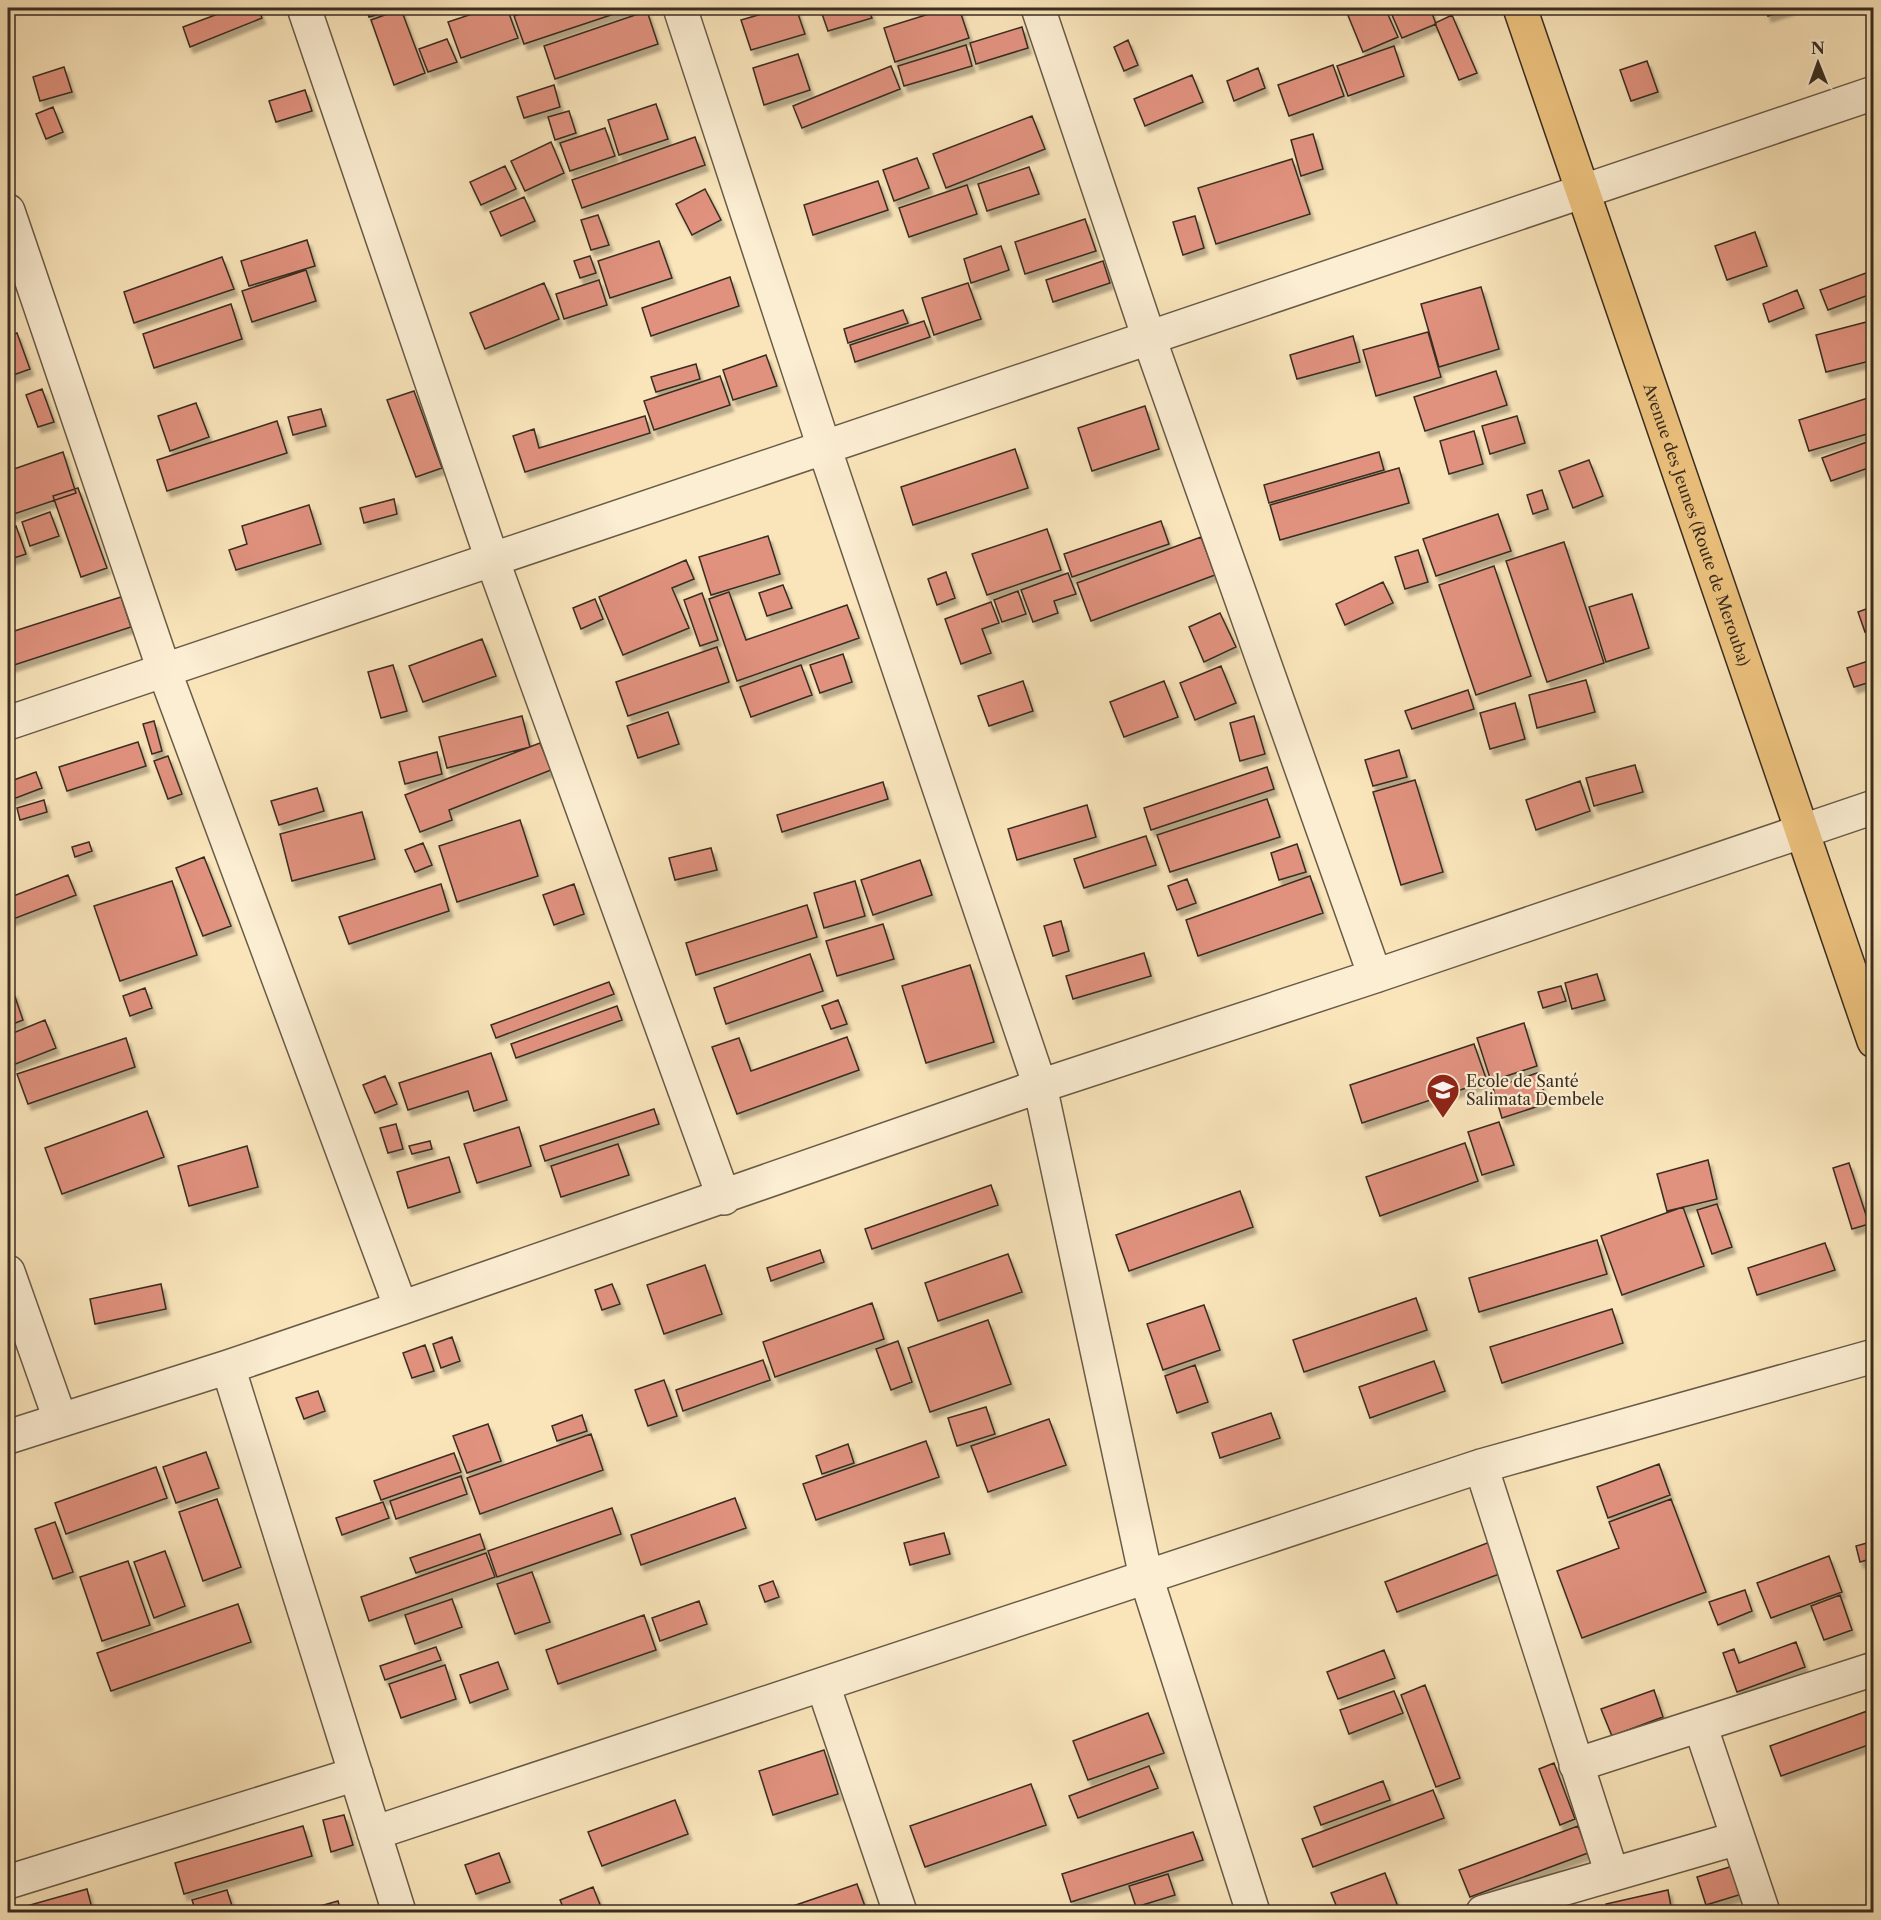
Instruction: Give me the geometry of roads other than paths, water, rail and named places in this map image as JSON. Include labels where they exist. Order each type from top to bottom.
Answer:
[{"type":"main road","name":"Avenue des Jeunes (Route de Merouba)","points":[[1520,8],[1874,1041]]},
{"type":"street","points":[[304,8],[492,559],[724,1198]]},
{"type":"street","points":[[680,8],[824,447],[1040,1086],[1146,1577],[1253,1912]]},
{"type":"street","points":[[1038,8],[1149,338],[1375,976]]},
{"type":"street","points":[[8,723],[1874,93]]},
{"type":"street","points":[[8,210],[164,670],[401,1308]]},
{"type":"street","points":[[8,1437],[401,1308],[724,1198],[1040,1086],[1375,976],[1874,807]]},
{"type":"street","points":[[8,1272],[60,1419]]},
{"type":"street","points":[[374,1833],[1481,1466],[1874,1356]]},
{"type":"street","points":[[228,1366],[399,1912]]},
{"type":"street","points":[[1481,1466],[1612,1874]]},
{"type":"street","points":[[1576,1765],[1874,1669]]},
{"type":"street","points":[[822,1684],[900,1912]]},
{"type":"street","points":[[1700,1725],[1762,1912]]},
{"type":"street","points":[[8,1882],[356,1774]]},
{"type":"street","points":[[1483,1912],[1738,1838]]},
{"type":"place","name":"Ecole de Santé Salimata Dembele","points":[[1443,1119]]}]
